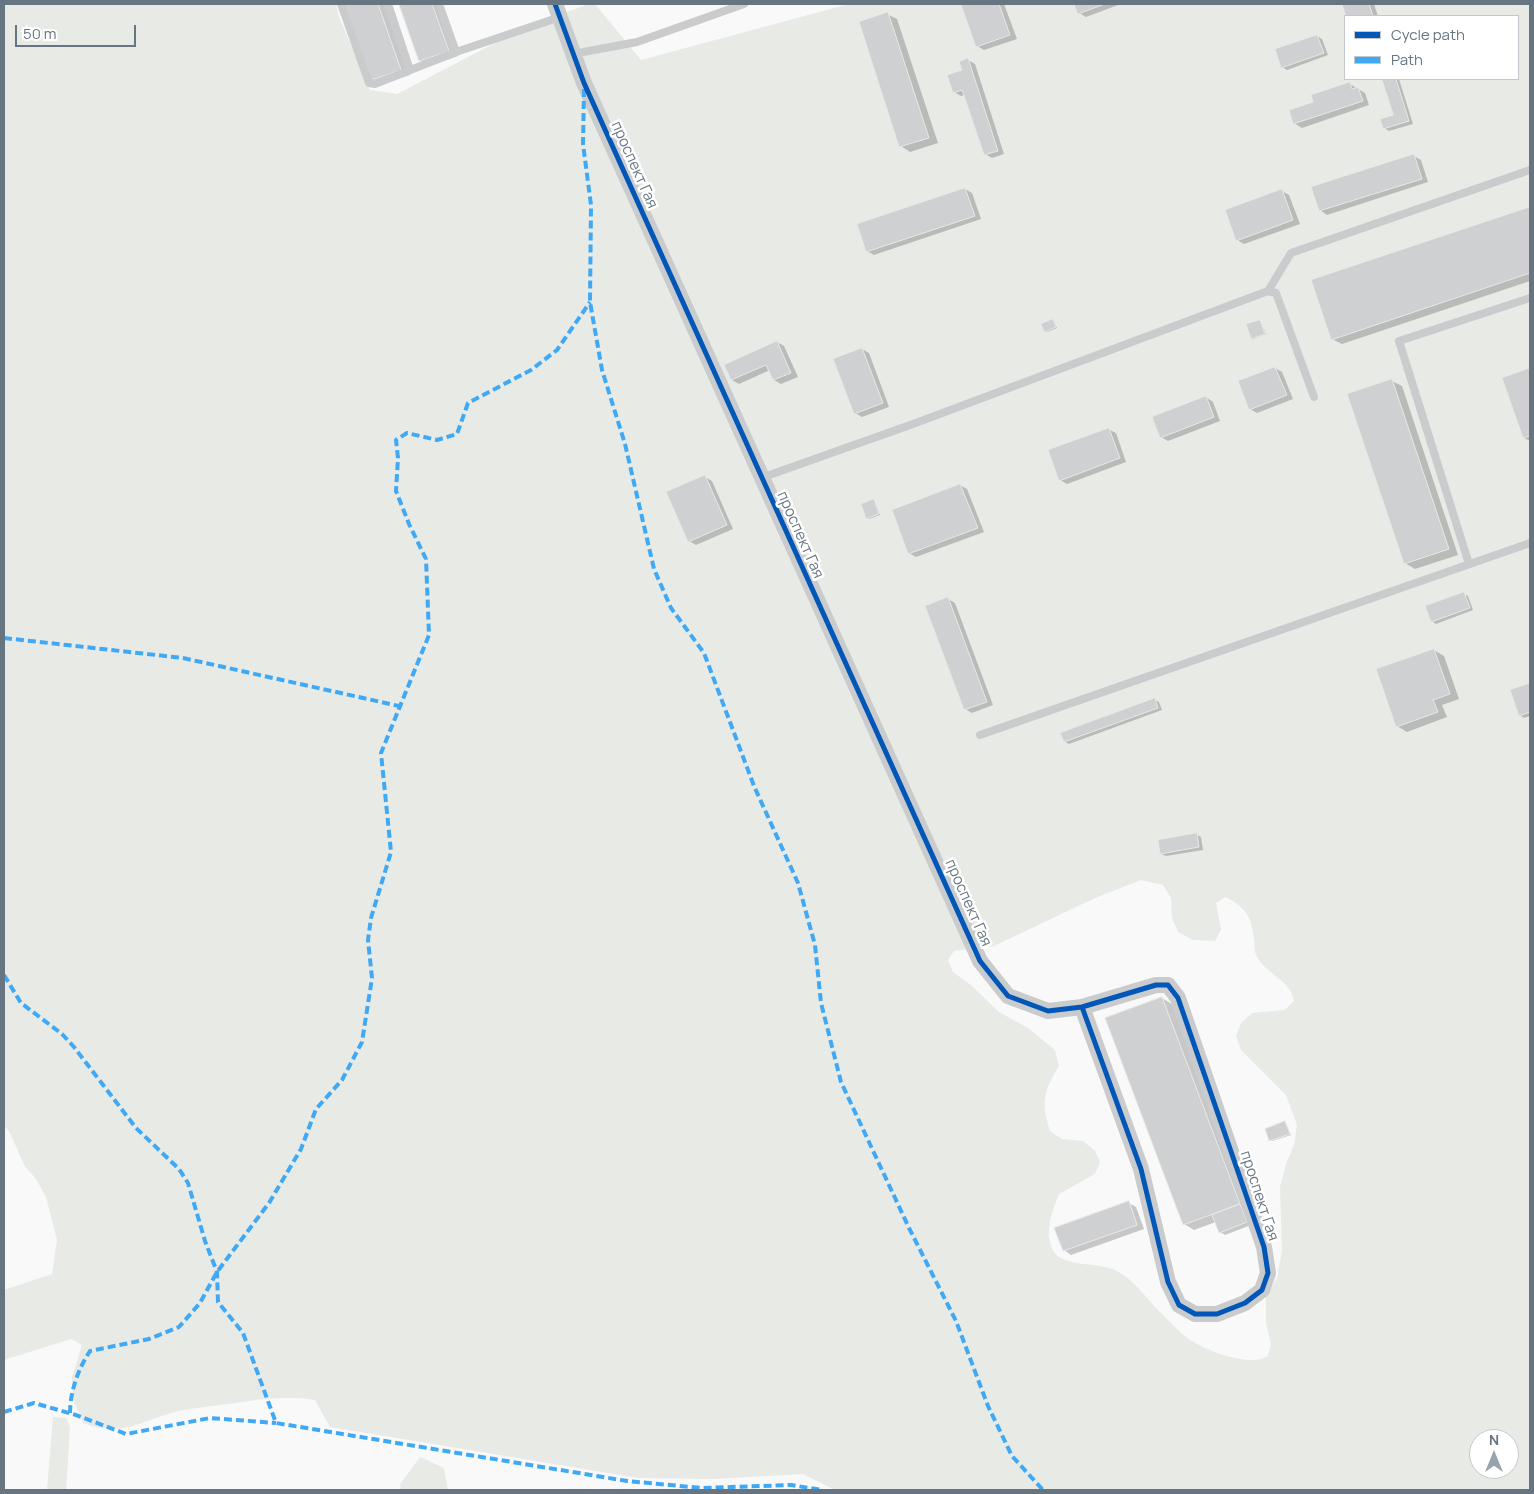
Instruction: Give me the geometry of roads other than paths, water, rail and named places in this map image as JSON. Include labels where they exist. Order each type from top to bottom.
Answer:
[{"type":"street","name":"проспект Гая","points":[[558,10],[572,54],[761,478],[980,961],[1008,996],[1048,1011],[1082,1007],[1156,985],[1168,985],[1178,998],[1264,1247],[1268,1273],[1262,1290],[1245,1303],[1218,1314],[1194,1314],[1179,1305],[1168,1282],[1141,1169],[1082,1007]]},
{"type":"lane","points":[[341,4],[370,83],[374,84],[558,10]]},
{"type":"lane","points":[[388,4],[410,70]]},
{"type":"lane","points":[[439,4],[456,52]]},
{"type":"lane","points":[[572,54],[637,42],[744,4]]},
{"type":"lane","points":[[1268,291],[1291,253],[1530,170]]},
{"type":"lane","points":[[761,478],[913,424],[1268,291],[1276,293],[1314,397]]},
{"type":"lane","points":[[1469,564],[1398,341],[1530,298]]},
{"type":"lane","points":[[980,735],[1530,543]]}]
